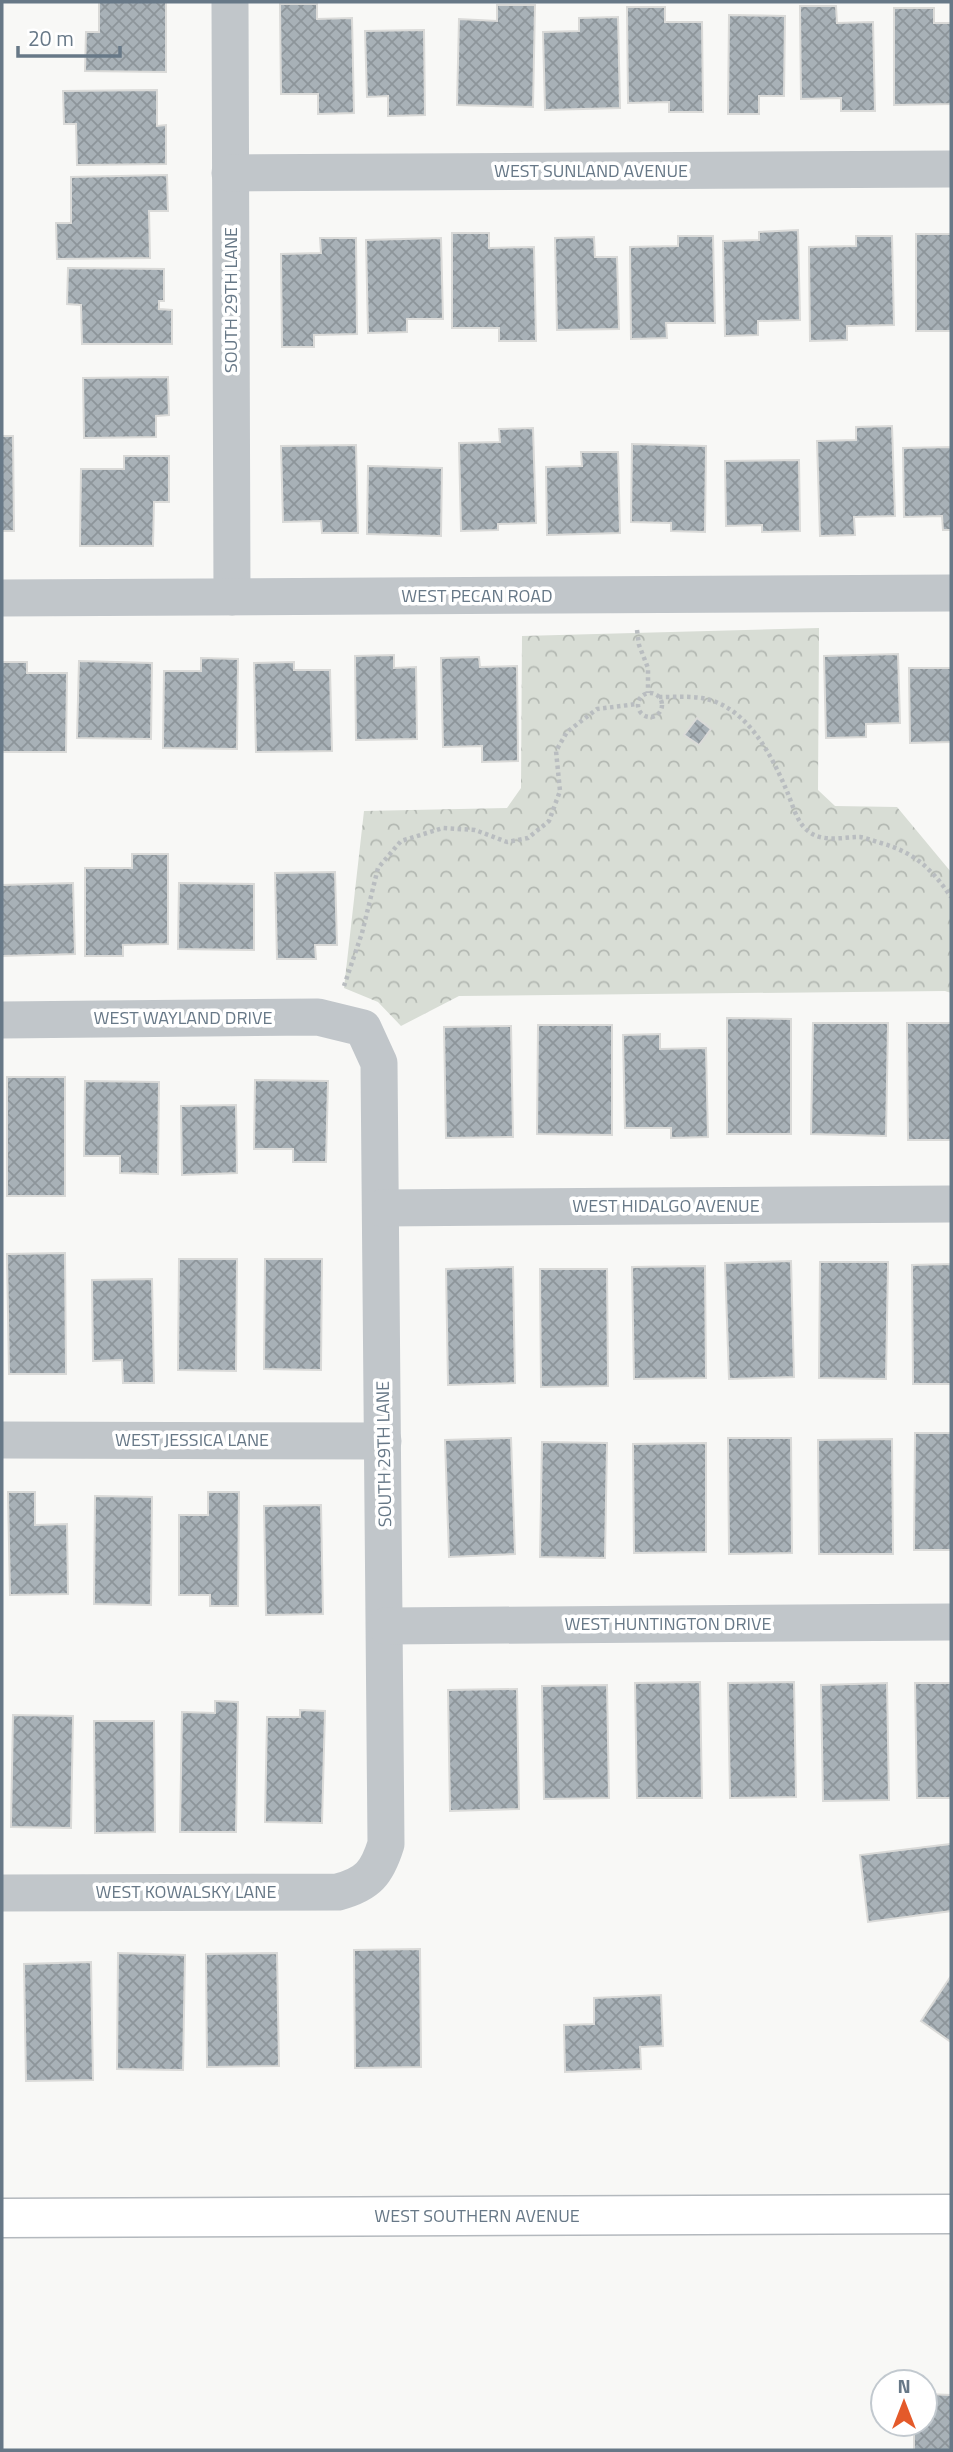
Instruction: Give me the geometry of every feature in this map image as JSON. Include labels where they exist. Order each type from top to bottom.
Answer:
[{"type":"main road","name":"WEST SOUTHERN AVENUE","points":[[2,2218],[951,2214]]},
{"type":"street","name":"SOUTH 29TH LANE","points":[[230,2],[232,597]]},
{"type":"street","name":"WEST SUNLAND AVENUE","points":[[230,173],[951,169]]},
{"type":"street","name":"WEST PECAN ROAD","points":[[2,598],[951,593]]},
{"type":"street","name":"WEST WAYLAND DRIVE","points":[[2,1020],[318,1017],[348,1024]]},
{"type":"street","name":"SOUTH 29TH LANE","points":[[348,1024],[379,1062],[386,1844],[380,1864],[368,1879]]},
{"type":"street","name":"WEST HIDALGO AVENUE","points":[[382,1208],[951,1204]]},
{"type":"street","name":"WEST JESSICA LANE","points":[[2,1440],[383,1441]]},
{"type":"street","name":"WEST HUNTINGTON DRIVE","points":[[386,1626],[951,1622]]},
{"type":"street","name":"WEST KOWALSKY LANE","points":[[2,1893],[338,1892],[353,1888],[368,1879]]},
{"type":"path","points":[[631,595],[639,645],[648,668],[648,693]]},
{"type":"path","points":[[659,697],[661,710],[654,717],[641,714],[637,704],[640,697],[648,693],[659,697],[702,698],[726,706],[757,735],[775,766],[800,822],[808,831],[820,838],[863,837],[905,850],[936,875],[951,897]]},
{"type":"path","points":[[348,1024],[362,933],[378,868],[401,841],[443,828],[475,830],[507,842],[528,838],[549,821],[560,791],[556,751],[567,732],[597,709],[637,704]]},
{"type":"green space","points":[[819,628],[818,790],[835,806],[897,807],[951,872],[951,993],[459,996],[401,1026],[378,1002],[344,988],[364,811],[507,808],[521,788],[522,636]]},
{"type":"building","points":[[99,2],[166,2],[166,72],[85,71],[86,32],[99,32]]},
{"type":"building","points":[[280,4],[317,4],[317,19],[352,18],[354,113],[318,114],[318,94],[281,94]]},
{"type":"building","points":[[497,5],[535,5],[533,107],[457,105],[459,19],[497,21]]},
{"type":"building","points":[[800,6],[836,6],[837,23],[873,22],[875,111],[841,111],[841,98],[801,99]]},
{"type":"building","points":[[627,7],[665,7],[665,22],[702,22],[703,112],[669,112],[669,102],[628,103]]},
{"type":"building","points":[[894,8],[934,8],[934,23],[951,23],[951,104],[894,105]]},
{"type":"building","points":[[729,15],[785,16],[784,96],[759,96],[759,114],[728,114]]},
{"type":"building","points":[[618,17],[620,108],[545,110],[543,32],[579,31],[579,18]]},
{"type":"building","points":[[424,30],[425,115],[388,116],[388,96],[367,97],[365,31]]},
{"type":"building","points":[[157,90],[157,126],[166,125],[166,164],[77,165],[76,124],[64,124],[63,91]]},
{"type":"building","points":[[167,175],[168,211],[149,211],[150,258],[57,259],[56,223],[71,223],[71,177]]},
{"type":"building","points":[[798,230],[800,320],[758,321],[758,335],[725,336],[723,241],[759,240],[759,232]]},
{"type":"building","points":[[452,233],[489,233],[489,248],[534,247],[536,341],[499,341],[499,328],[452,328]]},
{"type":"building","points":[[916,234],[951,234],[951,331],[916,331]]},
{"type":"building","points":[[678,236],[713,236],[715,323],[666,323],[667,338],[631,339],[630,247],[678,246]]},
{"type":"building","points":[[856,236],[892,236],[894,325],[847,326],[847,340],[810,341],[809,247],[856,246]]},
{"type":"building","points":[[594,237],[595,257],[617,257],[619,329],[557,330],[555,238]]},
{"type":"building","points":[[320,238],[356,238],[357,334],[314,335],[314,347],[282,347],[281,254],[321,253]]},
{"type":"building","points":[[441,238],[443,319],[407,319],[407,332],[368,333],[366,240]]},
{"type":"building","points":[[68,268],[164,269],[164,301],[159,301],[159,309],[172,310],[172,344],[82,344],[81,305],[67,304]]},
{"type":"building","points":[[168,377],[169,415],[156,416],[156,437],[84,438],[83,378]]},
{"type":"building","points":[[892,426],[895,516],[854,517],[855,535],[820,536],[817,441],[856,440],[856,427]]},
{"type":"building","points":[[533,428],[536,523],[498,524],[498,530],[461,531],[459,443],[500,442],[499,429]]},
{"type":"building","points":[[2,436],[13,436],[14,531],[2,531]]},
{"type":"building","points":[[632,444],[706,446],[705,532],[671,531],[671,523],[631,522]]},
{"type":"building","points":[[356,445],[358,533],[322,533],[321,521],[283,522],[281,446]]},
{"type":"building","points":[[951,447],[951,530],[943,530],[942,516],[904,517],[903,448]]},
{"type":"building","points":[[581,452],[618,452],[620,533],[547,535],[546,467],[582,466]]},
{"type":"building","points":[[124,456],[169,456],[169,502],[154,502],[153,546],[80,546],[81,469],[124,469]]},
{"type":"building","points":[[799,460],[800,531],[762,532],[762,525],[726,526],[725,461]]},
{"type":"building","points":[[368,466],[442,468],[441,536],[367,534]]},
{"type":"building","points":[[898,654],[900,723],[866,724],[866,737],[826,738],[824,656]]},
{"type":"building","points":[[394,655],[394,668],[416,667],[417,739],[356,740],[355,656]]},
{"type":"building","points":[[479,657],[480,667],[517,666],[518,761],[482,762],[482,746],[443,747],[441,658]]},
{"type":"building","points":[[201,658],[238,659],[237,749],[163,748],[164,671],[201,671]]},
{"type":"building","points":[[79,661],[152,663],[151,739],[77,738]]},
{"type":"building","points":[[2,662],[27,662],[27,673],[67,673],[66,752],[2,752]]},
{"type":"building","points":[[294,662],[294,670],[330,670],[332,751],[256,752],[254,663]]},
{"type":"building","points":[[909,668],[951,668],[951,742],[910,743]]},
{"type":"building","points":[[697,718],[711,729],[699,745],[684,735]]},
{"type":"building","points":[[132,854],[168,854],[168,944],[123,945],[123,956],[85,956],[85,868],[132,868]]},
{"type":"building","points":[[335,872],[337,945],[315,945],[316,959],[277,959],[275,873]]},
{"type":"building","points":[[73,883],[75,954],[2,956],[2,885]]},
{"type":"building","points":[[179,883],[254,884],[254,950],[178,949]]},
{"type":"building","points":[[727,1018],[791,1019],[791,1134],[727,1134]]},
{"type":"building","points":[[813,1023],[888,1023],[886,1136],[811,1134]]},
{"type":"building","points":[[907,1023],[951,1023],[951,1140],[908,1140]]},
{"type":"building","points":[[538,1025],[612,1025],[612,1135],[537,1134]]},
{"type":"building","points":[[511,1026],[513,1137],[446,1138],[444,1027]]},
{"type":"building","points":[[660,1034],[660,1049],[706,1048],[708,1137],[671,1138],[671,1128],[625,1128],[623,1035]]},
{"type":"building","points":[[7,1077],[65,1077],[65,1196],[7,1196]]},
{"type":"building","points":[[255,1080],[328,1081],[326,1162],[293,1162],[293,1149],[254,1149]]},
{"type":"building","points":[[85,1081],[159,1082],[158,1174],[120,1173],[120,1156],[84,1156]]},
{"type":"building","points":[[236,1105],[237,1173],[182,1175],[181,1106]]},
{"type":"building","points":[[65,1253],[66,1374],[9,1374],[7,1254]]},
{"type":"building","points":[[179,1259],[237,1259],[236,1371],[178,1370]]},
{"type":"building","points":[[265,1259],[322,1259],[321,1370],[264,1369]]},
{"type":"building","points":[[791,1261],[794,1377],[729,1379],[725,1263]]},
{"type":"building","points":[[820,1262],[888,1262],[886,1379],[819,1378]]},
{"type":"building","points":[[951,1264],[951,1384],[913,1384],[912,1265]]},
{"type":"building","points":[[705,1266],[706,1378],[634,1379],[632,1267]]},
{"type":"building","points":[[513,1267],[515,1383],[448,1385],[446,1269]]},
{"type":"building","points":[[540,1269],[607,1269],[608,1386],[541,1387]]},
{"type":"building","points":[[152,1279],[154,1383],[123,1383],[122,1360],[93,1361],[92,1280]]},
{"type":"building","points":[[915,1433],[951,1433],[951,1550],[914,1550]]},
{"type":"building","points":[[511,1438],[515,1554],[449,1557],[445,1440]]},
{"type":"building","points":[[728,1438],[791,1438],[792,1553],[729,1554]]},
{"type":"building","points":[[892,1439],[893,1554],[819,1554],[818,1440]]},
{"type":"building","points":[[542,1442],[607,1443],[605,1558],[540,1557]]},
{"type":"building","points":[[706,1443],[706,1552],[634,1553],[633,1444]]},
{"type":"building","points":[[8,1492],[35,1492],[35,1525],[67,1524],[68,1594],[10,1595]]},
{"type":"building","points":[[208,1492],[239,1492],[238,1606],[210,1606],[210,1595],[179,1595],[179,1515],[208,1515]]},
{"type":"building","points":[[95,1496],[152,1497],[151,1605],[94,1604]]},
{"type":"building","points":[[321,1505],[323,1614],[266,1615],[264,1506]]},
{"type":"building","points":[[700,1682],[702,1798],[637,1798],[635,1683]]},
{"type":"building","points":[[794,1682],[796,1797],[730,1798],[728,1683]]},
{"type":"building","points":[[887,1683],[889,1800],[823,1801],[821,1685]]},
{"type":"building","points":[[915,1683],[951,1683],[951,1798],[917,1798]]},
{"type":"building","points":[[607,1685],[609,1798],[544,1799],[542,1686]]},
{"type":"building","points":[[517,1689],[519,1809],[450,1811],[448,1690]]},
{"type":"building","points":[[215,1701],[238,1702],[236,1832],[180,1832],[182,1712],[215,1713]]},
{"type":"building","points":[[300,1710],[325,1711],[322,1823],[265,1822],[267,1717],[300,1717]]},
{"type":"building","points":[[13,1715],[73,1716],[71,1828],[11,1827]]},
{"type":"building","points":[[94,1721],[154,1721],[155,1832],[95,1833]]},
{"type":"building","points":[[951,1844],[951,1911],[868,1922],[860,1855]]},
{"type":"building","points":[[420,1949],[421,2067],[355,2068],[354,1950]]},
{"type":"building","points":[[118,1953],[185,1955],[183,2070],[117,2069]]},
{"type":"building","points":[[277,1953],[279,2066],[207,2067],[206,1954]]},
{"type":"building","points":[[91,1962],[93,2080],[26,2081],[24,1964]]},
{"type":"building","points":[[951,1976],[951,2042],[921,2021]]},
{"type":"building","points":[[661,1995],[663,2046],[640,2047],[641,2069],[565,2072],[564,2025],[594,2024],[594,1998]]},
{"type":"building","points":[[939,2395],[951,2395],[951,2450],[914,2450],[914,2438],[939,2438]]}]
